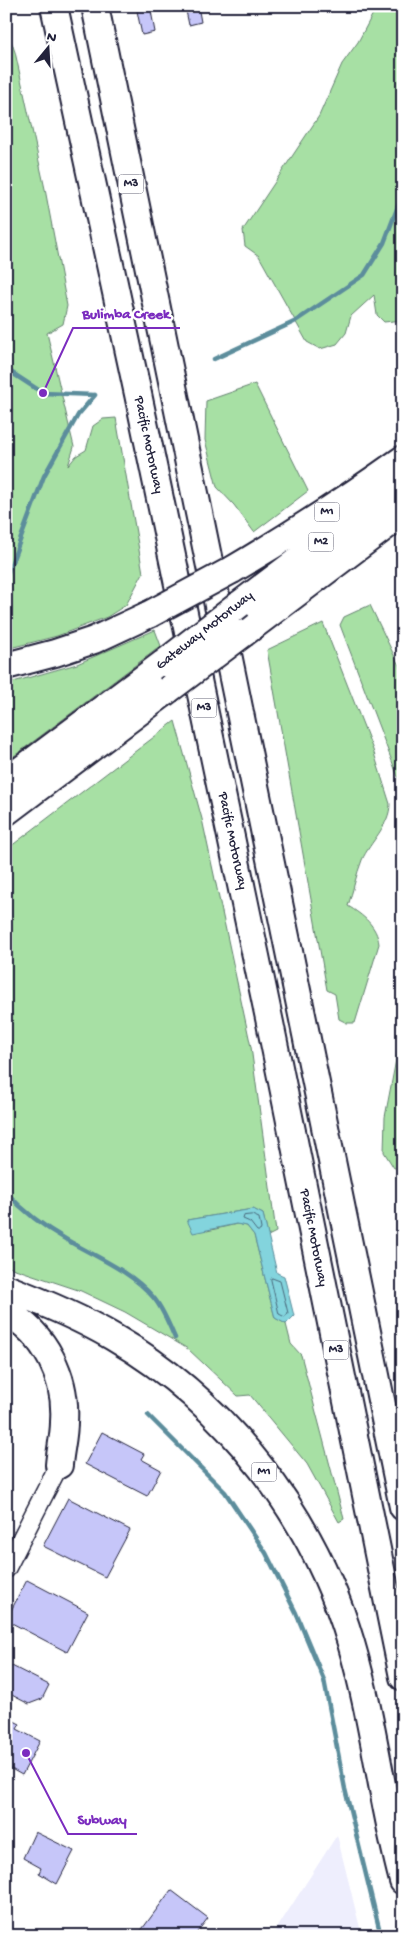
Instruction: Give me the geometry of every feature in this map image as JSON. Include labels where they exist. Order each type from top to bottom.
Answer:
[{"type":"highway","name":"Pacific Motorway","points":[[54,6],[270,1022],[403,1678]]},
{"type":"highway","name":"M3","points":[[95,6],[403,1507]]},
{"type":"highway","name":"M1","points":[[6,666],[94,640],[150,614],[282,541],[403,459]]},
{"type":"highway","name":"Gateway Motorway","points":[[6,781],[403,481]]},
{"type":"highway","name":"Gateway Motorway","points":[[6,812],[403,513]]},
{"type":"highway","points":[[323,574],[350,568],[403,531]]},
{"type":"highway","name":"M1","points":[[6,1288],[81,1320],[114,1338],[161,1370],[206,1407],[229,1430],[268,1477],[285,1501],[321,1565],[337,1602],[351,1643],[365,1698],[403,1882]]},
{"type":"highway","points":[[6,1312],[34,1334],[56,1368],[64,1407],[64,1432],[59,1465]]},
{"type":"street","points":[[6,1569],[59,1465]]},
{"type":"shaded area","points":[[337,1835],[362,1936],[272,1936]]},
{"type":"green space","points":[[377,6],[403,6],[403,320],[384,322],[377,315],[374,295],[351,316],[346,333],[337,344],[320,349],[307,342],[259,256],[245,246],[243,230],[319,116],[342,64],[358,42]]},
{"type":"green space","points":[[6,27],[15,52],[45,189],[67,306],[63,324],[47,333],[74,447],[68,466],[76,456],[86,450],[93,426],[103,419],[116,418],[143,573],[126,605],[107,617],[57,636],[6,649]]},
{"type":"green space","points":[[255,384],[308,491],[254,532],[234,505],[217,487],[205,440],[206,401]]},
{"type":"green space","points":[[370,605],[403,674],[403,790],[340,625],[344,617]]},
{"type":"green space","points":[[323,623],[373,750],[390,804],[387,819],[362,860],[348,906],[359,913],[372,926],[379,944],[355,1023],[347,1023],[339,1019],[335,994],[327,990],[267,650]]},
{"type":"green space","points":[[155,630],[161,646],[6,762],[6,684],[77,664]]},
{"type":"green space","points":[[175,721],[202,819],[251,1047],[276,1232],[268,1236],[263,1214],[253,1209],[187,1220],[207,1231],[237,1224],[247,1226],[254,1235],[275,1318],[286,1324],[291,1344],[301,1355],[344,1519],[339,1522],[307,1464],[250,1395],[238,1396],[188,1349],[125,1312],[81,1291],[6,1266],[6,850]]},
{"type":"green space","points":[[403,1023],[403,1163],[400,1167],[394,1168],[384,1152],[385,1117]]},
{"type":"water","points":[[253,1209],[263,1214],[277,1273],[284,1276],[294,1316],[286,1324],[275,1318],[254,1235],[247,1226],[236,1224],[193,1233],[187,1220]]},
{"type":"building","points":[[136,6],[150,6],[155,32],[142,35]]},
{"type":"building","points":[[185,6],[198,6],[201,22],[189,25]]},
{"type":"building","points":[[102,1432],[144,1454],[141,1459],[161,1470],[147,1496],[85,1464]]},
{"type":"building","points":[[68,1498],[130,1530],[105,1577],[43,1546]]},
{"type":"building","points":[[27,1580],[88,1612],[67,1652],[6,1620]]},
{"type":"building","points":[[6,1663],[49,1685],[42,1699],[29,1704],[6,1692]]},
{"type":"building","points":[[6,1717],[20,1724],[17,1729],[40,1741],[22,1775],[6,1766]]},
{"type":"building","points":[[35,1832],[74,1851],[57,1884],[39,1873],[41,1868],[23,1858]]},
{"type":"building","points":[[171,1890],[208,1918],[194,1936],[137,1936]]},
{"type":"waterway","points":[[214,359],[294,322],[364,275],[384,243],[403,193]]},
{"type":"waterway","points":[[6,369],[43,393],[95,395]]},
{"type":"waterway","points":[[6,578],[44,476],[78,415],[95,395]]},
{"type":"waterway","points":[[6,1192],[27,1213],[42,1224],[124,1272],[144,1288],[160,1306],[175,1338]]},
{"type":"waterway","points":[[148,1415],[225,1492],[266,1553],[296,1613],[324,1680],[345,1789],[381,1936]]},
{"type":"place","name":"Bulimba Creek","points":[[43,393]]},
{"type":"place","name":"Subway","points":[[26,1753]]}]
